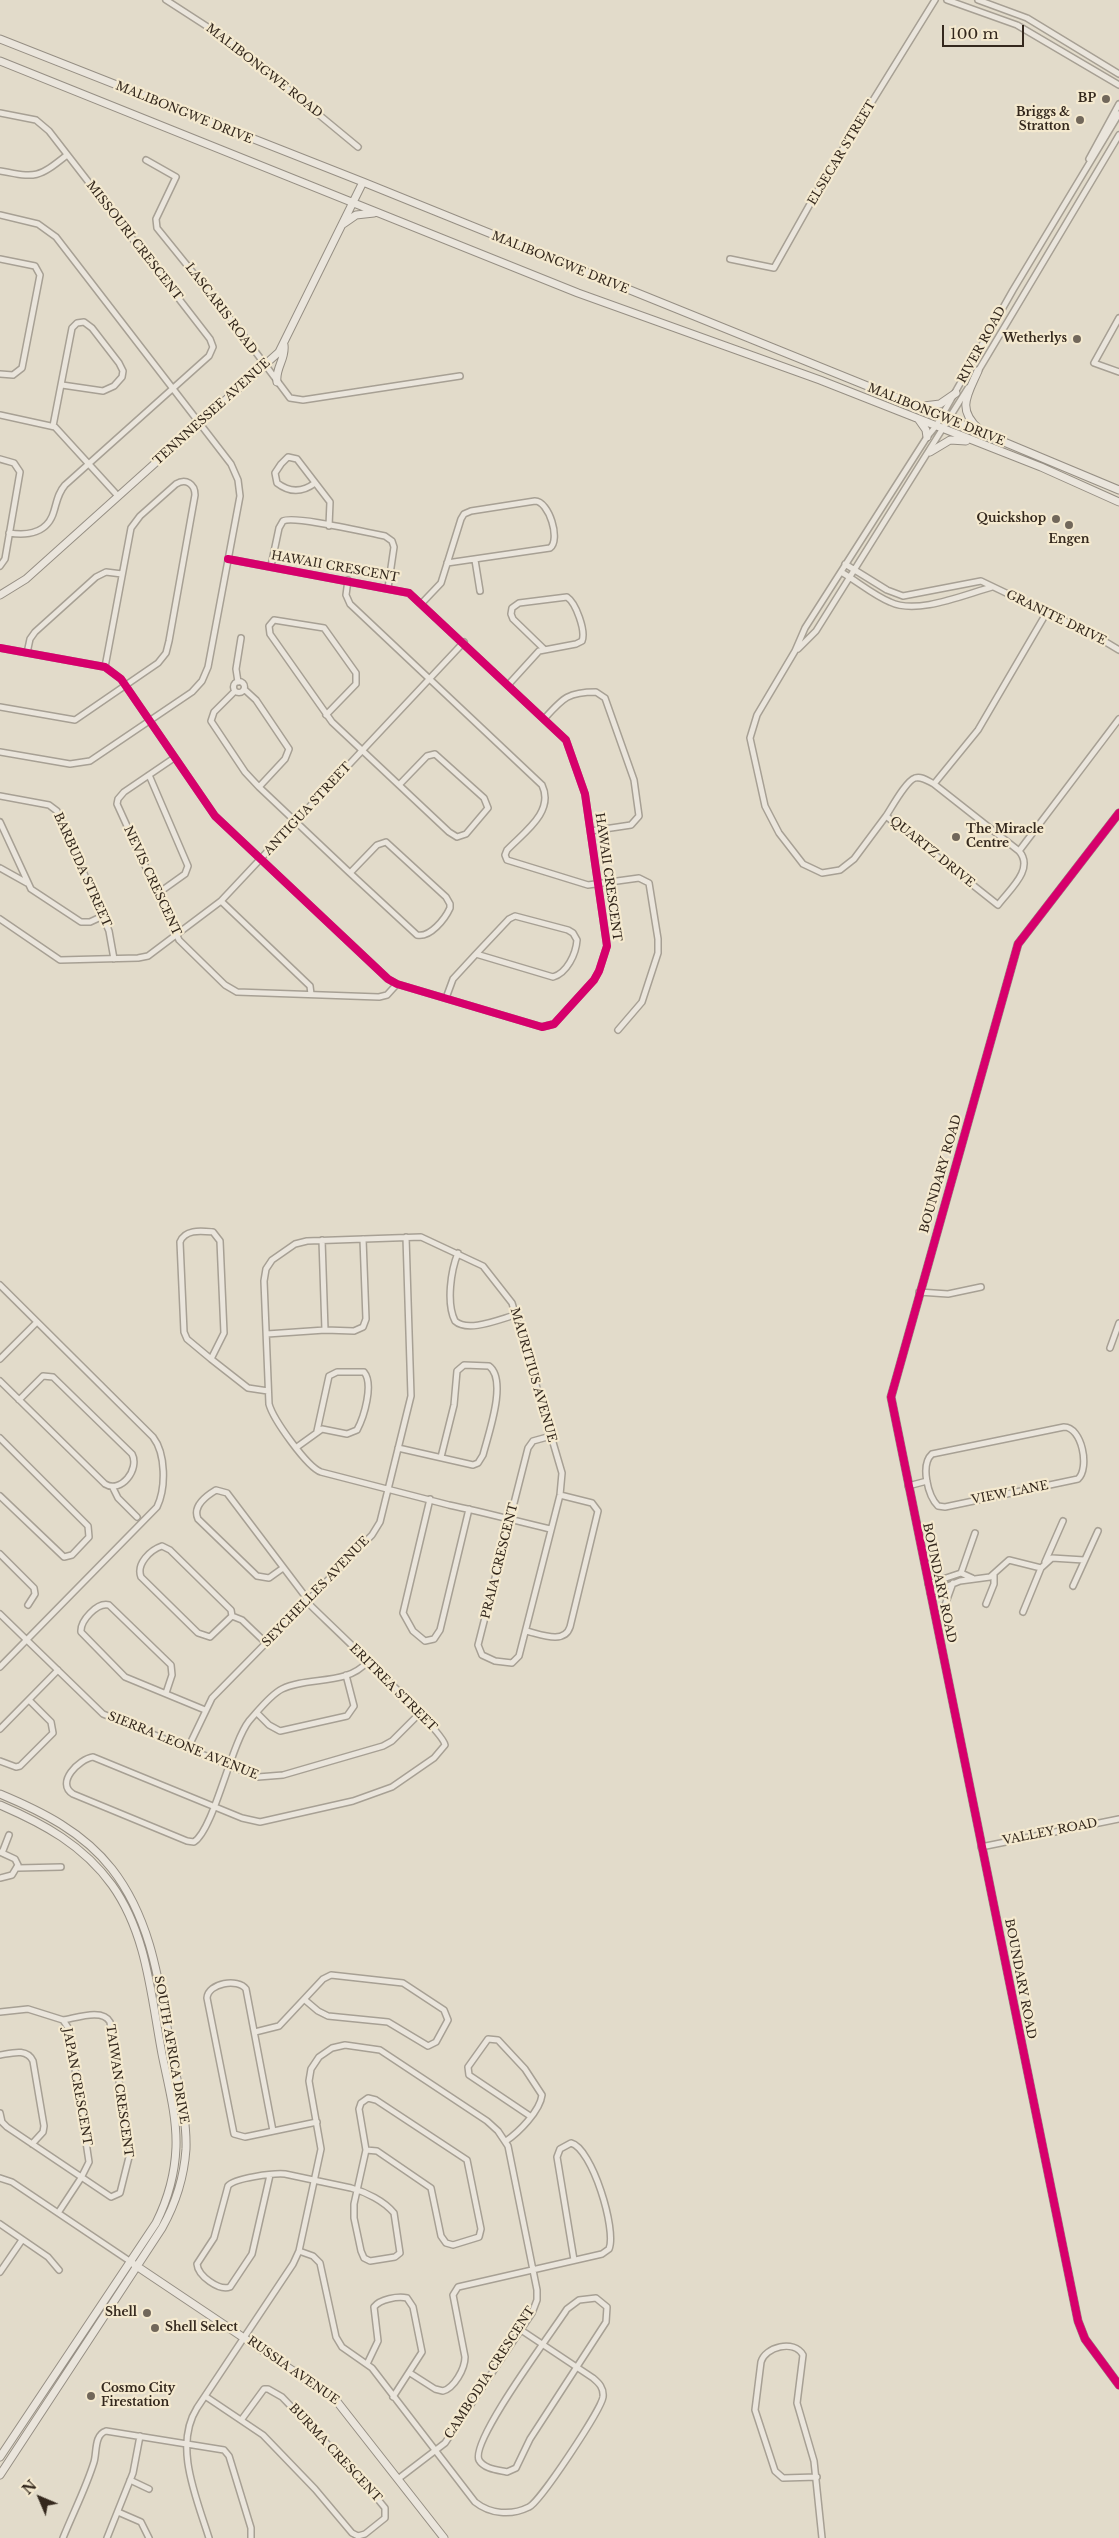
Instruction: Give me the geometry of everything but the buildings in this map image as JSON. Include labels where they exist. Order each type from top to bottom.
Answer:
[{"type":"street","name":"MALIBONGWE ROAD","points":[[166,0],[231,42],[358,146]]},
{"type":"street","name":"ELSECAR STREET","points":[[730,259],[774,268],[823,182],[935,0]]},
{"type":"street","points":[[947,0],[1017,25],[1119,85]]},
{"type":"street","points":[[978,0],[1027,18],[1119,74]]},
{"type":"street","name":"MALIBONGWE DRIVE","points":[[0,39],[363,182],[946,417],[1119,490]]},
{"type":"street","name":"MALIBONGWE DRIVE","points":[[0,61],[578,293],[820,380],[981,443],[1119,502]]},
{"type":"street","points":[[1086,167],[1096,143],[1119,104]]},
{"type":"street","name":"MISSOURI CRESCENT","points":[[0,113],[41,122],[212,341],[213,350],[209,356],[61,489],[51,518],[44,527],[29,535],[9,533]]},
{"type":"street","name":"RIVER ROAD","points":[[795,652],[816,631],[854,568],[930,452],[956,393],[1012,290],[1119,114]]},
{"type":"street","name":"RIVER ROAD","points":[[946,417],[978,371],[1119,135]]},
{"type":"street","points":[[0,171],[25,176],[38,175],[67,155]]},
{"type":"street","name":"LASCARIS ROAD","points":[[146,160],[176,177],[156,219],[157,228],[237,327],[290,398],[300,400],[460,376]]},
{"type":"street","name":"TENNNESSEE AVENUE","points":[[0,595],[26,579],[284,345],[340,226],[363,182]]},
{"type":"street","points":[[340,226],[356,215],[377,212]]},
{"type":"street","points":[[0,215],[34,222],[51,232],[232,466],[238,480],[240,496],[210,655],[204,678],[192,692],[102,755],[86,763],[70,764],[0,752]]},
{"type":"street","points":[[0,260],[34,266],[40,275],[22,368],[13,375],[0,374]]},
{"type":"street","points":[[1119,318],[1094,363],[1119,372]]},
{"type":"street","points":[[53,426],[72,328],[77,322],[84,322],[92,328],[119,363],[123,371],[122,377],[114,386],[103,391],[62,385]]},
{"type":"street","points":[[277,382],[276,373],[284,356],[284,345]]},
{"type":"street","points":[[978,371],[966,398],[966,405],[968,417],[984,433]]},
{"type":"street","points":[[916,406],[937,405],[956,393]]},
{"type":"street","points":[[0,415],[53,426],[90,463],[118,496]]},
{"type":"street","points":[[918,419],[926,430],[927,437]]},
{"type":"street","name":"RIVER ROAD","points":[[795,652],[805,628],[927,437],[940,428]]},
{"type":"street","points":[[930,452],[950,440],[981,443]]},
{"type":"street","points":[[315,483],[303,490],[291,490],[277,483],[276,473],[280,464],[293,456],[297,459],[315,483],[330,503],[329,526]]},
{"type":"street","points":[[0,459],[14,463],[20,472],[5,559],[0,566]]},
{"type":"street","points":[[0,648],[106,666],[130,531],[134,521],[176,484],[184,481],[191,484],[196,495],[167,650],[162,660],[75,720],[0,708]]},
{"type":"street","points":[[422,603],[440,584],[447,563],[464,514],[535,502],[545,504],[556,539],[554,545],[548,549],[447,563]]},
{"type":"street","points":[[271,566],[279,528],[283,521],[291,519],[385,536],[392,541],[394,546],[388,588]]},
{"type":"street","name":"HAWAII CRESCENT","points":[[106,666],[117,675],[125,686],[212,813],[386,977],[397,984],[542,1027],[554,1024],[597,976],[607,943],[584,790],[568,745],[562,735],[422,603],[407,592],[228,559]]},
{"type":"street","points":[[475,560],[480,591]]},
{"type":"street","name":"GRANITE DRIVE","points":[[845,564],[887,590],[903,596],[981,581],[1047,612],[1119,650]]},
{"type":"street","points":[[27,653],[30,639],[35,632],[96,577],[106,572],[122,574]]},
{"type":"street","name":"GRANITE DRIVE","points":[[841,572],[891,603],[910,608],[992,587]]},
{"type":"street","points":[[348,580],[346,595],[350,604],[543,788],[546,799],[542,812],[507,850],[506,859],[512,863],[585,884],[639,878],[647,881],[658,939],[657,956],[644,999],[618,1030]]},
{"type":"street","points":[[508,684],[544,649],[576,644],[583,639],[574,603],[567,597],[519,603],[510,612],[513,619],[544,649]]},
{"type":"street","points":[[1047,612],[978,730],[934,784],[1019,851],[1119,719]]},
{"type":"street","points":[[326,715],[356,684],[356,673],[324,628],[274,620],[269,626],[270,634],[326,715],[446,829],[457,837],[466,834],[488,808],[484,798],[435,754],[427,756],[399,784]]},
{"type":"street","points":[[238,682],[236,669],[241,638]]},
{"type":"street","name":"ANTIGUA STREET","points":[[0,919],[60,960],[144,957],[177,935],[221,901],[464,642]]},
{"type":"street","points":[[795,652],[757,715],[750,738],[765,806],[779,833],[803,864],[822,873],[831,872],[840,870],[854,859],[886,816]]},
{"type":"street","points":[[238,682],[243,683],[244,689],[256,700],[289,749],[286,758],[259,787]]},
{"type":"street","points":[[235,691],[234,685],[238,682]]},
{"type":"street","points":[[235,691],[239,693],[244,689]]},
{"type":"street","points":[[235,691],[214,712],[212,721],[245,772],[259,787],[295,823],[417,936],[428,933],[450,908],[446,897],[386,842],[377,845],[350,873]]},
{"type":"street","points":[[545,718],[570,694],[596,692],[605,698],[632,773],[639,816],[631,825],[591,831]]},
{"type":"street","name":"NEVIS CRESCENT","points":[[174,758],[124,792],[118,804],[157,894],[180,941],[231,990],[241,992],[383,996],[397,984]]},
{"type":"street","points":[[150,775],[188,866],[185,874],[157,894]]},
{"type":"street","name":"QUARTZ DRIVE","points":[[934,784],[923,778],[916,778],[910,781],[886,816],[998,905],[1025,869],[1025,859],[1019,851]]},
{"type":"street","name":"BARBUDA STREET","points":[[0,796],[49,805],[55,809],[103,916],[111,937],[114,959]]},
{"type":"street","name":"BOUNDARY ROAD","points":[[1119,813],[1018,944],[891,1397],[1080,2329],[1090,2347],[1119,2385]]},
{"type":"street","points":[[0,822],[27,883],[33,890],[78,921],[87,923],[103,916]]},
{"type":"street","points":[[0,868],[27,883]]},
{"type":"street","points":[[221,901],[309,985],[311,994]]},
{"type":"street","points":[[446,998],[453,979],[476,954],[510,919],[515,916],[568,930],[577,940],[571,960],[555,976],[476,954]]},
{"type":"street","points":[[212,1358],[224,1334],[220,1241],[213,1232],[189,1233],[182,1237],[180,1242],[184,1334],[212,1358],[246,1387],[268,1391]]},
{"type":"street","name":"MAURITIUS AVENUE","points":[[520,1652],[560,1494],[562,1476],[515,1315],[508,1297],[488,1270],[458,1253],[426,1239],[406,1237],[322,1240],[295,1244],[268,1265],[264,1278],[268,1334],[268,1391],[272,1411],[310,1465],[318,1471],[550,1529]]},
{"type":"street","name":"SEYCHELLES AVENUE","points":[[188,1748],[212,1698],[374,1532],[382,1516],[411,1390],[406,1237]]},
{"type":"street","points":[[268,1334],[325,1330],[357,1331],[366,1322],[363,1239]]},
{"type":"street","points":[[322,1240],[325,1330]]},
{"type":"street","points":[[458,1253],[451,1272],[452,1311],[455,1321],[462,1325],[479,1324],[515,1315]]},
{"type":"street","points":[[0,1286],[156,1441],[162,1457],[162,1491],[160,1502],[153,1513],[0,1667]]},
{"type":"street","points":[[919,1292],[948,1294],[981,1287]]},
{"type":"street","points":[[0,1359],[36,1322]]},
{"type":"street","points":[[1110,1348],[1119,1323]]},
{"type":"street","points":[[398,1448],[473,1465],[481,1459],[496,1398],[495,1374],[489,1366],[464,1366],[457,1371],[454,1405],[441,1457]]},
{"type":"street","points":[[297,1448],[317,1431],[326,1429],[347,1434],[357,1430],[368,1390],[368,1378],[364,1372],[336,1372],[329,1376],[317,1431]]},
{"type":"street","points":[[19,1400],[43,1376],[48,1375],[55,1378],[134,1457],[133,1471],[121,1484],[113,1488]]},
{"type":"street","points":[[0,1381],[105,1484],[113,1488],[118,1498],[137,1517]]},
{"type":"street","name":"VIEW LANE","points":[[1067,1427],[1076,1432],[1084,1449],[1084,1470],[1080,1477],[1072,1481],[941,1508],[933,1501],[928,1481],[928,1460],[935,1454],[1067,1427]]},
{"type":"street","name":"PRAIA CRESCENT","points":[[520,1652],[516,1660],[507,1663],[486,1658],[478,1650],[529,1446],[536,1440],[551,1436]]},
{"type":"street","points":[[0,1438],[88,1526],[90,1537],[72,1555],[64,1557],[0,1496]]},
{"type":"street","points":[[908,1486],[928,1481]]},
{"type":"street","name":"ERITREA STREET","points":[[214,1806],[251,1821],[260,1822],[353,1801],[392,1787],[434,1758],[445,1745],[439,1732],[307,1600],[283,1568],[223,1490],[214,1491],[198,1506],[196,1511],[198,1519],[257,1576],[269,1578],[283,1568]]},
{"type":"street","points":[[526,1631],[563,1637],[569,1630],[572,1618],[598,1511],[592,1503],[560,1494]]},
{"type":"street","points":[[430,1499],[403,1613],[413,1631],[425,1641],[434,1640],[440,1630],[469,1509]]},
{"type":"street","points":[[1023,1612],[1063,1521]]},
{"type":"street","points":[[1073,1586],[1098,1531]]},
{"type":"street","points":[[928,1584],[952,1578],[961,1573],[975,1534]]},
{"type":"street","points":[[232,1616],[212,1636],[206,1638],[201,1636],[141,1577],[139,1571],[141,1563],[156,1549],[162,1546],[168,1548],[227,1605],[232,1616],[242,1620],[266,1643]]},
{"type":"street","points":[[0,1554],[34,1588],[35,1594],[28,1605]]},
{"type":"street","points":[[1045,1562],[1052,1558],[1084,1560]]},
{"type":"street","points":[[930,1593],[972,1578],[987,1578],[1009,1560],[1041,1568]]},
{"type":"street","points":[[961,1573],[972,1578]]},
{"type":"street","points":[[986,1604],[994,1584],[994,1574]]},
{"type":"street","points":[[945,1606],[953,1585],[952,1578]]},
{"type":"street","points":[[166,1693],[172,1675],[171,1665],[108,1605],[102,1604],[82,1624],[84,1635],[123,1676],[205,1710]]},
{"type":"street","name":"SIERRA LEONE AVENUE","points":[[0,1614],[103,1714],[230,1766],[266,1778],[345,1758],[388,1743],[420,1713]]},
{"type":"street","points":[[214,1806],[93,1757],[84,1760],[66,1781],[67,1789],[73,1794],[187,1841],[197,1840],[202,1835],[214,1806],[247,1724],[283,1689],[346,1675],[358,1671],[367,1662]]},
{"type":"street","points":[[0,1729],[58,1670]]},
{"type":"street","points":[[257,1714],[269,1725],[280,1731],[346,1716],[354,1706],[346,1675]]},
{"type":"street","points":[[0,1761],[16,1767],[20,1766],[54,1732],[52,1722],[29,1700]]},
{"type":"street","name":"SOUTH AFRICA DRIVE","points":[[0,1794],[56,1820],[94,1849],[128,1892],[150,1942],[181,2100],[186,2149],[183,2177],[176,2201],[162,2228],[0,2475]]},
{"type":"street","name":"SOUTH AFRICA DRIVE","points":[[0,1805],[48,1826],[86,1855],[115,1890],[128,1911],[140,1942],[172,2108],[176,2146],[172,2182],[156,2223],[0,2457]]},
{"type":"street","name":"VALLEY ROAD","points":[[981,1847],[1119,1819]]},
{"type":"street","points":[[9,1835],[1,1853],[17,1861],[18,1868]]},
{"type":"street","points":[[0,1878],[12,1875],[18,1868],[61,1867]]},
{"type":"street","points":[[255,2032],[278,2027],[304,2000],[328,1976],[395,1981],[406,1985],[444,2010],[448,2020],[436,2042],[428,2046],[388,2022],[324,2015],[304,2000]]},
{"type":"street","points":[[273,2131],[248,1993],[244,1986],[235,1983],[216,1986],[209,1990],[207,1998],[233,2132],[241,2138],[317,2122]]},
{"type":"street","name":"JAPAN CRESCENT","points":[[0,2012],[28,2009],[64,2020],[69,2029],[89,2159],[88,2166],[81,2178],[58,2212]]},
{"type":"street","name":"TAIWAN CRESCENT","points":[[64,2020],[97,2015],[105,2015],[108,2019],[130,2153],[122,2187],[118,2195],[108,2196],[81,2178]]},
{"type":"street","points":[[209,2538],[187,2462],[192,2417],[293,2264],[299,2251],[321,2149],[309,2081],[311,2069],[319,2057],[327,2050],[339,2046],[352,2045],[377,2049],[394,2058],[487,2121],[506,2141],[520,2131],[540,2102],[541,2092],[525,2069],[498,2040],[493,2038],[488,2039],[468,2067],[469,2075],[530,2116]]},
{"type":"street","points":[[0,2055],[24,2052],[33,2061],[44,2126],[43,2132],[32,2144]]},
{"type":"street","points":[[270,2175],[252,2254],[230,2287],[223,2288],[206,2278],[197,2266],[214,2238],[226,2189],[229,2184],[234,2182],[270,2175],[285,2174],[356,2190],[372,2196],[394,2213],[401,2249],[396,2256],[370,2261],[362,2256],[354,2213],[356,2190],[366,2150],[359,2109],[364,2100],[370,2098],[460,2154],[469,2165],[481,2229],[480,2236],[474,2240],[453,2245],[446,2243],[441,2236],[431,2188],[377,2151],[366,2150]]},
{"type":"street","points":[[0,2113],[5,2126],[81,2178]]},
{"type":"street","name":"CAMBODIA CRESCENT","points":[[398,2479],[435,2452],[448,2438],[522,2330],[537,2300],[534,2269],[506,2141]]},
{"type":"street","points":[[410,2373],[435,2389],[443,2390],[450,2388],[463,2367],[465,2360],[453,2299],[454,2290],[460,2286],[605,2253],[610,2247],[609,2223],[595,2175],[580,2149],[571,2143],[560,2149],[557,2157],[574,2260]]},
{"type":"street","points":[[0,2178],[10,2180],[130,2262]]},
{"type":"street","points":[[0,2224],[48,2257],[59,2270]]},
{"type":"street","points":[[0,2272],[22,2240]]},
{"type":"street","points":[[299,2251],[313,2256],[320,2263],[338,2341],[344,2349],[367,2364],[469,2496],[481,2507],[501,2513],[519,2511],[529,2507],[540,2496],[602,2402],[603,2392],[601,2386],[578,2367],[522,2330]]},
{"type":"street","name":"RUSSIA AVENUE","points":[[130,2262],[335,2398],[444,2538]]},
{"type":"street","points":[[367,2364],[378,2341],[374,2306],[382,2301],[405,2297],[412,2304],[422,2349],[420,2359],[394,2397]]},
{"type":"street","points":[[594,2298],[602,2301],[607,2309],[606,2322],[527,2444],[514,2470],[507,2472],[483,2465],[478,2456],[484,2435],[544,2344],[574,2303],[594,2298]]},
{"type":"street","points":[[817,2477],[786,2478],[778,2475],[755,2407],[763,2356],[769,2351],[790,2346],[801,2352],[803,2359],[797,2403],[817,2477],[822,2538]]},
{"type":"street","name":"BURMA CRESCENT","points":[[205,2396],[242,2419],[263,2435],[315,2489],[352,2533],[358,2536],[365,2534],[385,2518],[385,2508],[363,2480],[282,2397],[264,2389],[242,2419]]},
{"type":"street","points":[[63,2538],[93,2464],[100,2434],[107,2431],[222,2449],[227,2453],[251,2528],[251,2538]]},
{"type":"street","points":[[108,2538],[130,2480],[140,2436]]},
{"type":"street","points":[[130,2480],[149,2489]]},
{"type":"street","points":[[118,2512],[141,2522],[149,2538]]},
{"type":"cycle path","points":[[0,648],[105,667],[121,679],[215,816],[388,979],[397,984],[542,1027],[554,1024],[594,980],[607,946],[585,794],[566,740],[409,593],[228,559]]},
{"type":"cycle path","points":[[1119,813],[1018,944],[891,1397],[1078,2321],[1085,2339],[1119,2385]]},
{"type":"place","name":"BP","points":[[1106,99]]},
{"type":"place","name":"Briggs & Stratton","points":[[1080,120]]},
{"type":"place","name":"Wetherlys","points":[[1077,339]]},
{"type":"place","name":"Quickshop","points":[[1056,519]]},
{"type":"place","name":"Engen","points":[[1069,525]]},
{"type":"place","name":"The Miracle Centre","points":[[956,837]]},
{"type":"place","name":"Shell","points":[[147,2313]]},
{"type":"place","name":"Shell Select","points":[[155,2328]]},
{"type":"place","name":"Cosmo City Firestation","points":[[91,2396]]}]
